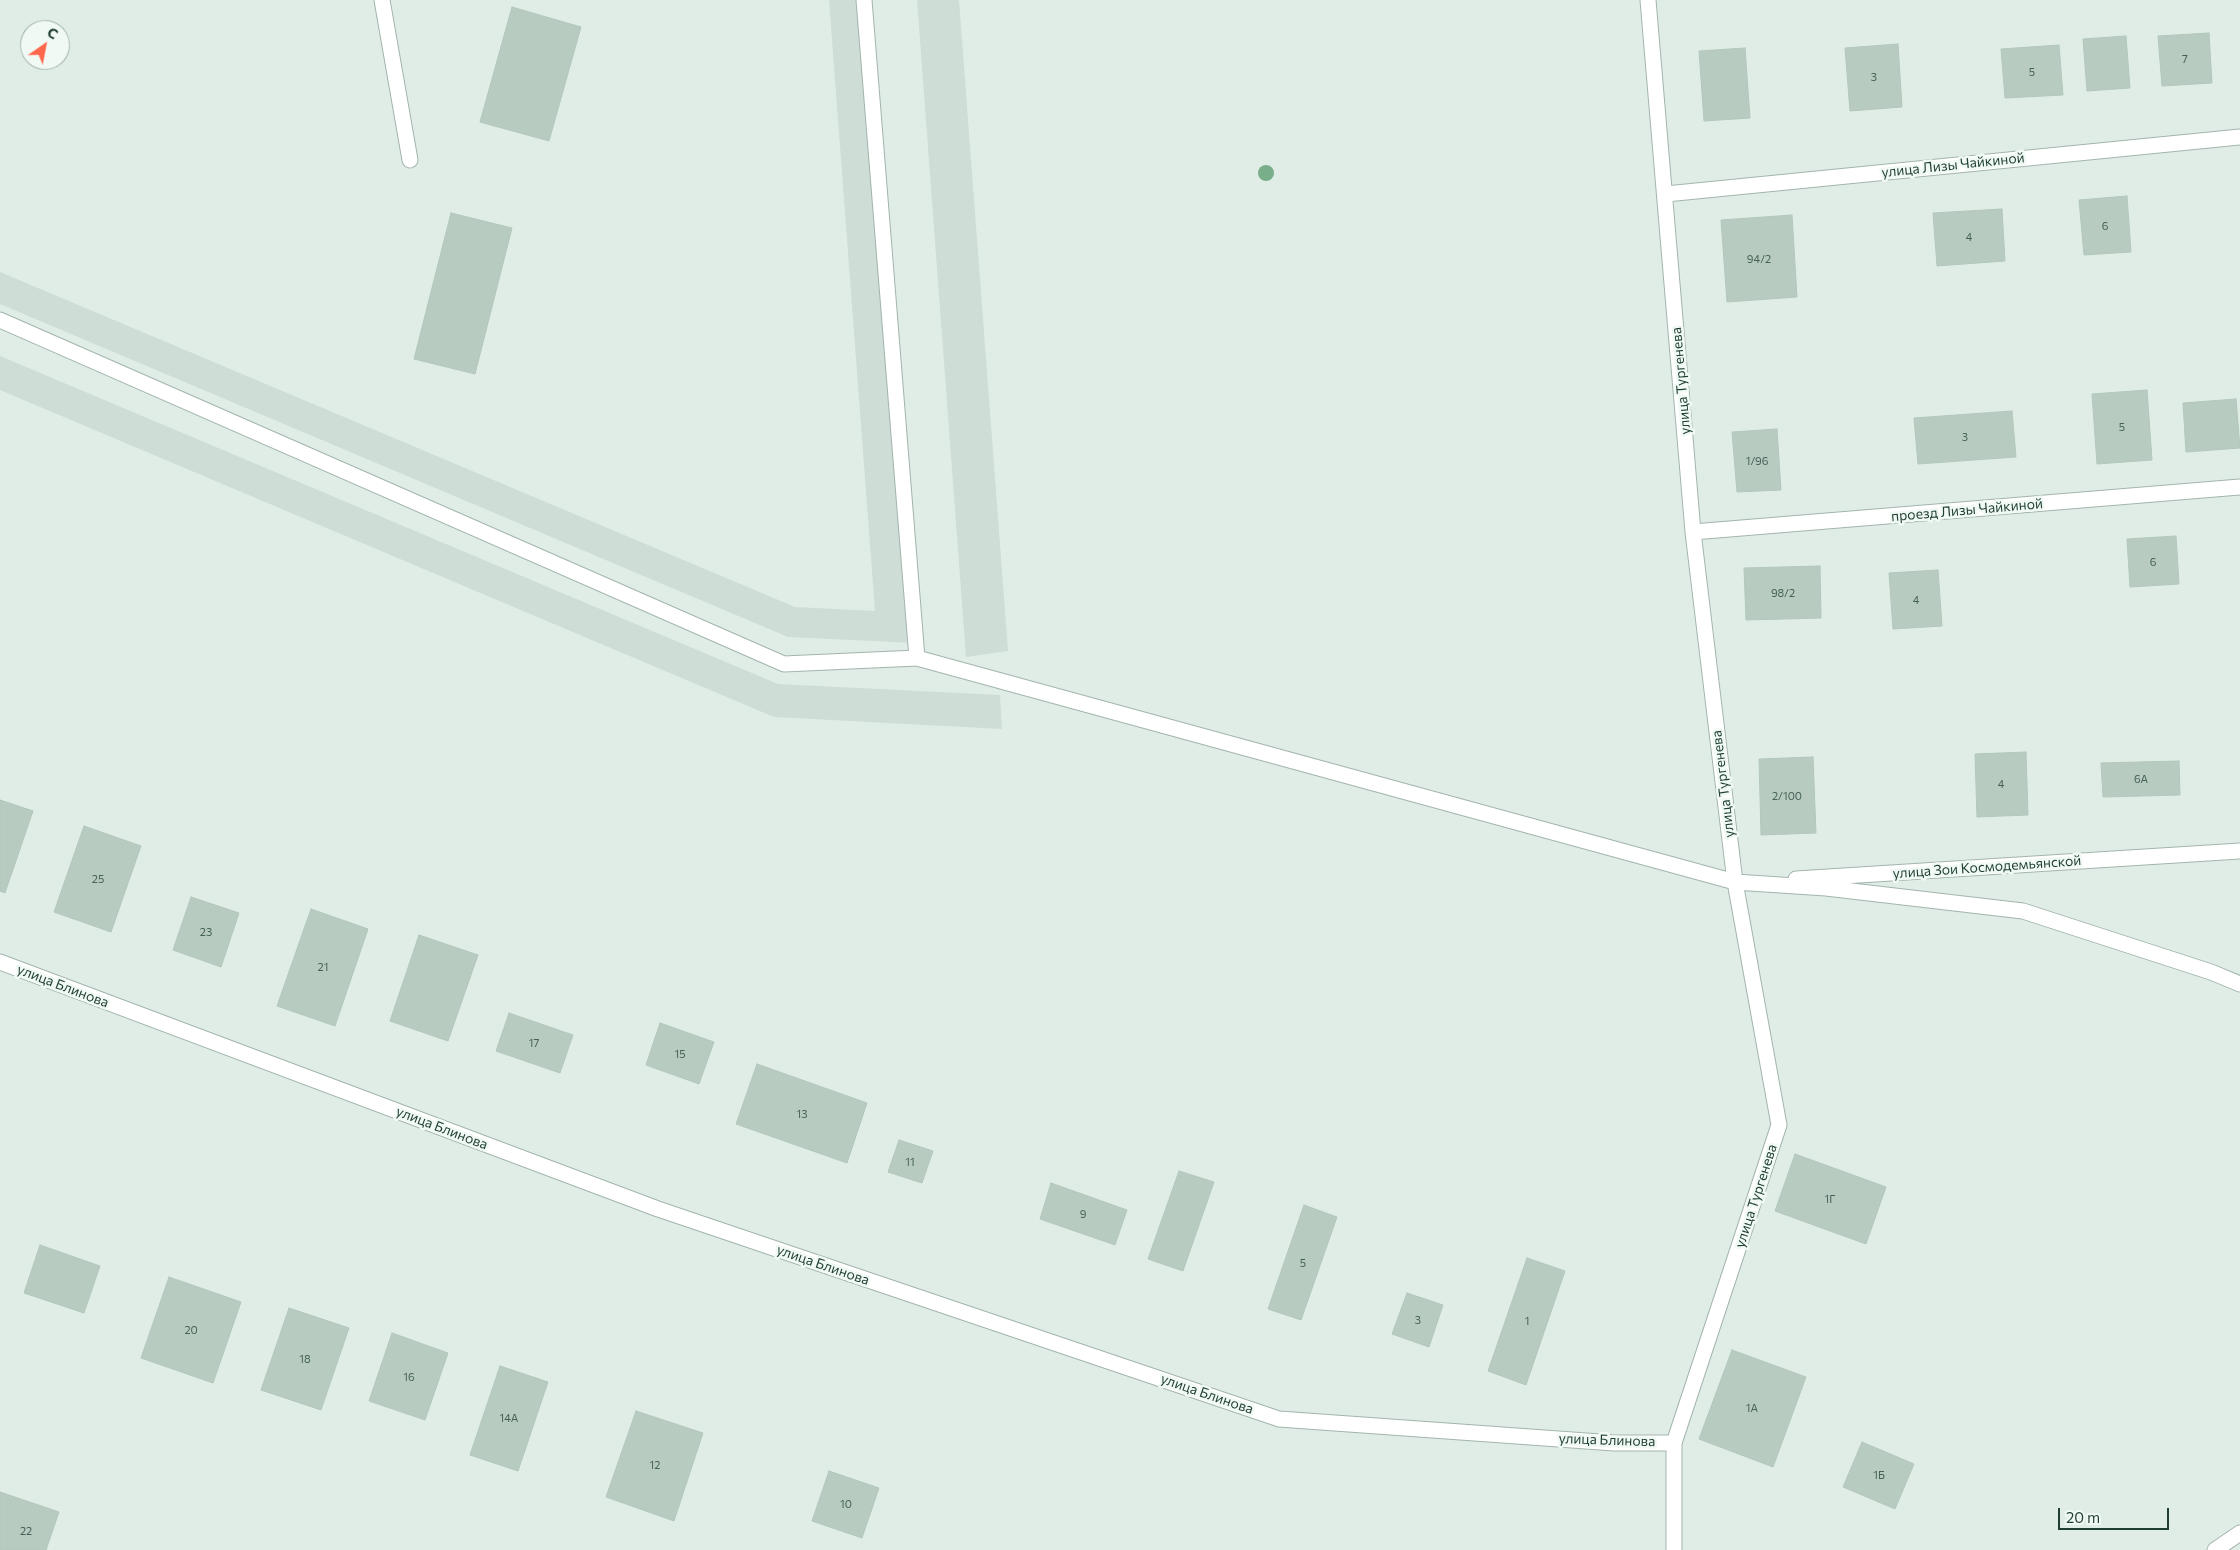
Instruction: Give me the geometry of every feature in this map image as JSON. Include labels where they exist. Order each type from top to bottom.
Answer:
[{"type":"street","points":[[382,0],[410,160]]},
{"type":"street","points":[[864,0],[917,658]]},
{"type":"street","name":"улица Тургенева","points":[[1648,0],[1666,194],[1693,532],[1735,882],[1779,1125],[1674,1443],[1674,1550]]},
{"type":"street","name":"улица Лизы Чайкиной","points":[[1666,194],[2240,137]]},
{"type":"street","points":[[0,320],[784,664],[917,658],[1735,882],[1826,888],[2022,911],[2211,972],[2240,984]]},
{"type":"street","name":"проезд Лизы Чайкиной","points":[[1693,532],[2240,487]]},
{"type":"street","name":"улица Зои Космодемьянской","points":[[1735,882],[2240,851]]},
{"type":"street","name":"улица Блинова","points":[[0,962],[658,1209],[1278,1419],[1614,1443],[1674,1443]]},
{"type":"street","points":[[2215,1550],[2240,1533]]},
{"type":"shaded area","points":[[829,0],[866,0],[915,643],[788,637],[0,304],[0,272],[795,607],[875,611]]},
{"type":"shaded area","points":[[917,0],[959,0],[1008,651],[966,657]]},
{"type":"shaded area","points":[[0,356],[778,684],[1000,695],[1002,729],[774,717],[0,390]]},
{"type":"building","points":[[512,7],[581,27],[549,141],[480,122]]},
{"type":"building","points":[[2209,33],[2212,83],[2162,86],[2158,36]]},
{"type":"building","points":[[2126,36],[2130,88],[2087,91],[2083,39]]},
{"type":"building","points":[[1898,44],[1902,107],[1850,111],[1845,48]]},
{"type":"building","points":[[2059,45],[2063,95],[2005,98],[2001,49]]},
{"type":"building","points":[[1745,48],[1750,118],[1704,121],[1699,51]]},
{"type":"building","points":[[2127,196],[2131,252],[2084,255],[2079,200]]},
{"type":"building","points":[[2002,209],[2005,261],[1937,266],[1933,213]]},
{"type":"building","points":[[451,213],[512,228],[475,374],[414,359]]},
{"type":"building","points":[[1792,215],[1797,297],[1727,302],[1721,220]]},
{"type":"building","points":[[2147,390],[2152,460],[2097,464],[2092,394]]},
{"type":"building","points":[[2236,399],[2240,448],[2186,452],[2183,403]]},
{"type":"building","points":[[2012,411],[2016,457],[1918,464],[1914,418]]},
{"type":"building","points":[[1777,429],[1781,490],[1737,492],[1732,432]]},
{"type":"building","points":[[2176,536],[2179,584],[2130,587],[2127,539]]},
{"type":"building","points":[[1820,566],[1821,618],[1746,620],[1744,568]]},
{"type":"building","points":[[1938,570],[1942,626],[1893,629],[1889,573]]},
{"type":"building","points":[[2026,752],[2028,815],[1977,817],[1975,754]]},
{"type":"building","points":[[1813,757],[1816,833],[1761,835],[1759,759]]},
{"type":"building","points":[[2179,761],[2180,795],[2103,797],[2101,763]]},
{"type":"building","points":[[0,800],[33,811],[5,893],[0,891]]},
{"type":"building","points":[[84,826],[141,846],[111,932],[54,912]]},
{"type":"building","points":[[191,897],[239,913],[221,967],[173,950]]},
{"type":"building","points":[[311,909],[368,929],[335,1026],[277,1006]]},
{"type":"building","points":[[419,935],[478,955],[448,1041],[390,1021]]},
{"type":"building","points":[[509,1013],[573,1035],[560,1073],[496,1051]]},
{"type":"building","points":[[660,1023],[714,1042],[699,1084],[646,1065]]},
{"type":"building","points":[[757,1064],[867,1103],[847,1163],[736,1124]]},
{"type":"building","points":[[899,1140],[933,1151],[922,1183],[888,1172]]},
{"type":"building","points":[[1795,1154],[1886,1187],[1866,1244],[1775,1211]]},
{"type":"building","points":[[1179,1171],[1214,1182],[1183,1271],[1148,1259]]},
{"type":"building","points":[[1051,1183],[1127,1210],[1115,1245],[1040,1219]]},
{"type":"building","points":[[1304,1205],[1337,1217],[1301,1320],[1268,1309]]},
{"type":"building","points":[[40,1245],[100,1266],[84,1313],[24,1293]]},
{"type":"building","points":[[1527,1258],[1565,1271],[1526,1385],[1488,1371]]},
{"type":"building","points":[[169,1277],[241,1302],[213,1383],[141,1358]]},
{"type":"building","points":[[1407,1293],[1443,1305],[1429,1347],[1392,1334]]},
{"type":"building","points":[[289,1308],[349,1328],[321,1410],[261,1390]]},
{"type":"building","points":[[392,1333],[448,1353],[425,1420],[369,1401]]},
{"type":"building","points":[[1732,1350],[1806,1377],[1773,1467],[1699,1439]]},
{"type":"building","points":[[500,1366],[548,1382],[518,1471],[470,1455]]},
{"type":"building","points":[[636,1411],[703,1433],[674,1521],[606,1497]]},
{"type":"building","points":[[1862,1442],[1914,1464],[1895,1509],[1843,1487]]},
{"type":"building","points":[[829,1471],[879,1488],[862,1538],[812,1521]]},
{"type":"building","points":[[0,1492],[59,1512],[46,1550],[0,1550]]}]
